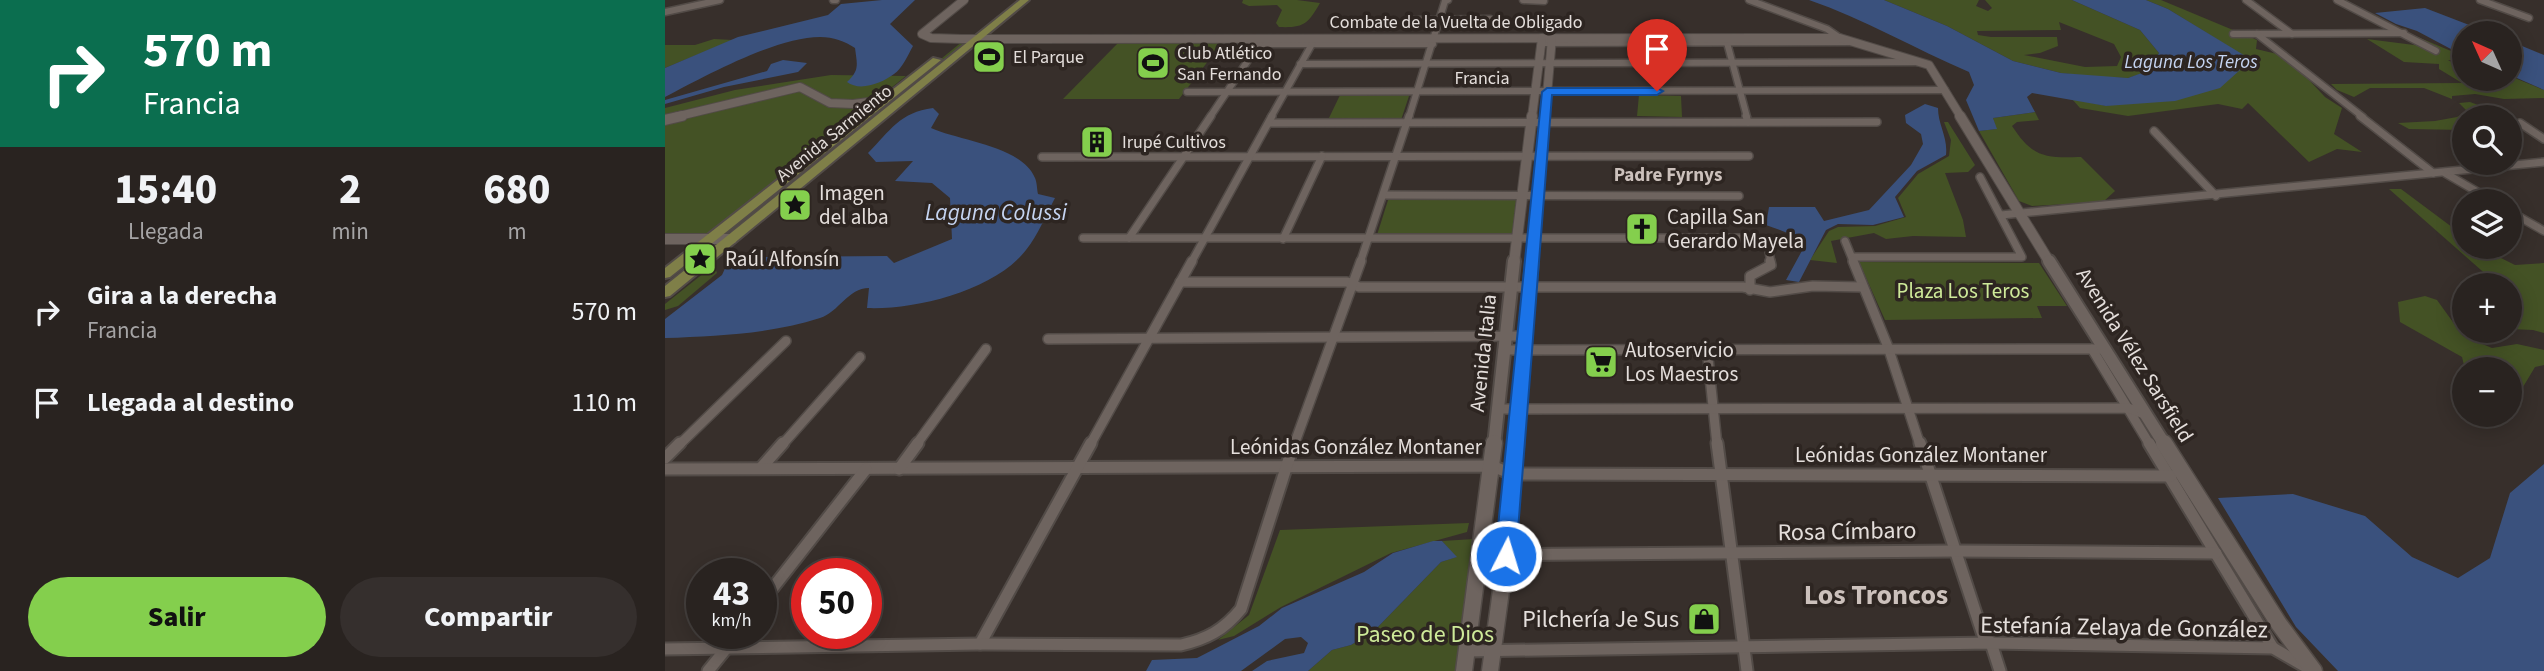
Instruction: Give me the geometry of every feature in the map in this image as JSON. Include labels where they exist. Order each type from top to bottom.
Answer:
[{"type":"main road","points":[[964,0],[922,34],[931,38],[975,37]]},
{"type":"main road","points":[[973,0],[932,31],[934,34],[975,37]]},
{"type":"main road","name":"Avenida Sarmiento","points":[[665,293],[975,37],[1012,0]]},
{"type":"main road","name":"Avenida Sarmiento","points":[[665,274],[885,100],[1025,0]]},
{"type":"main road","name":"Combate de la Vuelta de Obligado","points":[[975,37],[1434,41],[1840,38],[1922,62]]},
{"type":"main road","name":"Avenida Italia","points":[[1464,671],[1500,409],[1522,195],[1533,122],[1542,92],[1546,41]]},
{"type":"main road","name":"Avenida Vélez Sarsfield","points":[[1922,62],[1929,65],[1945,90],[2099,349],[2147,415],[2279,624],[2314,671]]},
{"type":"main road","points":[[665,120],[800,87],[810,89],[824,102],[850,104],[885,100]]},
{"type":"main road","name":"Avenida Italia","points":[[1490,671],[1506,556],[1517,409],[1531,287],[1545,122],[1542,92]]},
{"type":"main road","points":[[665,239],[732,239]]},
{"type":"street","points":[[665,12],[720,0]]},
{"type":"street","points":[[777,647],[1181,645],[1206,639],[1228,625],[1241,609],[1286,466],[1370,238],[1434,41],[1437,20],[1446,0]]},
{"type":"street","points":[[1523,0],[1544,1]]},
{"type":"street","points":[[1749,0],[1827,29],[1840,38]]},
{"type":"street","points":[[2246,0],[2292,34]]},
{"type":"street","points":[[2337,0],[2436,51]]},
{"type":"street","points":[[2480,0],[2529,18]]},
{"type":"street","points":[[1408,20],[1490,19]]},
{"type":"street","points":[[2233,34],[2404,33]]},
{"type":"street","points":[[2257,34],[2433,173]]},
{"type":"street","points":[[1748,122],[1726,40],[1855,42]]},
{"type":"street","name":"Combate de la Vuelta de Obligado","points":[[1241,44],[1434,41]]},
{"type":"street","points":[[1129,239],[1259,44]]},
{"type":"street","points":[[979,644],[1312,44]]},
{"type":"street","points":[[1300,64],[1922,62]]},
{"type":"street","name":"Francia","points":[[1187,92],[1945,90]]},
{"type":"street","points":[[1269,122],[1877,121]]},
{"type":"street","points":[[2522,124],[2544,139]]},
{"type":"street","points":[[2154,131],[2216,196]]},
{"type":"street","points":[[1042,156],[1749,156]]},
{"type":"street","points":[[1283,239],[1322,156]]},
{"type":"street","points":[[2001,215],[2544,162]]},
{"type":"street","points":[[2445,173],[2472,189]]},
{"type":"street","points":[[1851,257],[2022,257],[1980,177]]},
{"type":"street","points":[[1384,195],[1739,196]]},
{"type":"street","points":[[2522,218],[2544,231]]},
{"type":"street","points":[[1083,238],[1755,238]]},
{"type":"street","points":[[1845,241],[1888,347],[1983,635],[1991,643],[2000,671]]},
{"type":"street","points":[[1749,290],[1750,276],[1771,265],[1767,245]]},
{"type":"street","points":[[1180,282],[1347,282],[1359,287],[1743,287],[1768,294],[1813,286],[1863,287]]},
{"type":"street","points":[[1048,339],[1333,337],[1707,348],[2099,349]]},
{"type":"street","points":[[665,458],[786,341]]},
{"type":"street","points":[[1505,343],[1525,343]]},
{"type":"street","points":[[1707,348],[1712,408],[1747,671]]},
{"type":"street","points":[[899,469],[986,349]]},
{"type":"street","name":"Avenida Vélez Sarsfield","points":[[2099,349],[2128,408],[2273,648]]},
{"type":"street","points":[[761,468],[860,357]]},
{"type":"street","points":[[1500,409],[2128,408],[2147,415]]},
{"type":"street","name":"Leónidas González Montaner","points":[[665,468],[1492,466],[1512,474],[2171,476]]},
{"type":"street","points":[[777,583],[866,469]]},
{"type":"street","name":"Rosa Címbaro","points":[[1478,555],[1954,551],[2216,553]]},
{"type":"street","name":"Estefanía Zelaya de González","points":[[1467,651],[1744,649],[1991,643],[2273,648],[2314,671]]},
{"type":"street","points":[[665,649],[686,649]]},
{"type":"street","points":[[708,671],[725,649]]},
{"type":"green space","points":[[1243,0],[1297,0],[1320,3],[1304,23],[1294,27],[1279,27],[1276,23],[1282,10],[1277,5],[1249,6],[1242,3]]},
{"type":"green space","points":[[1884,0],[1979,0],[1976,6],[1988,11],[1992,8],[1985,0],[2072,0],[2140,30],[2159,53],[2150,71],[2128,78],[2061,73],[2013,61],[1947,26]],"holes":[[[2059,22],[2114,44],[2121,57],[2117,66],[2085,67],[2024,55],[2040,53],[2058,46],[2057,37],[1991,37],[1978,35],[1977,31],[2061,30]]]},
{"type":"green space","points":[[2146,0],[2161,0],[2257,40],[2256,49],[2295,58],[2295,65],[2325,97],[2342,108],[2334,134],[2362,152],[2337,149],[2309,162],[2248,103],[2242,109],[2218,104],[2128,116],[2080,108],[2072,99],[2107,106],[2231,48],[2168,9]]},
{"type":"green space","points":[[2413,35],[2451,51],[2452,60],[2448,60],[2452,62],[2452,77],[2439,69],[2439,64],[2404,62],[2367,39],[2422,46]]},
{"type":"green space","points":[[714,39],[733,40],[665,68],[665,45],[695,45]]},
{"type":"green space","points":[[963,41],[971,41],[733,233],[727,233]]},
{"type":"green space","name":"Club Atlético San Fernando","points":[[1118,43],[1222,43],[1179,99],[1063,99]]},
{"type":"green space","points":[[831,75],[906,76],[697,242],[665,243],[665,108],[735,90]]},
{"type":"green space","points":[[2522,81],[2544,90],[2544,98],[2504,99],[2475,94],[2452,96],[2452,99],[2424,88],[2370,88],[2354,97],[2337,90],[2331,84],[2452,83],[2452,91],[2522,91]]},
{"type":"green space","points":[[1341,93],[1410,93],[1401,120],[1328,120]]},
{"type":"green space","points":[[1639,95],[1681,96],[1682,117],[1637,116]]},
{"type":"green space","points":[[2470,102],[2478,105],[2461,105],[2459,103]]},
{"type":"green space","points":[[2035,112],[2039,120],[2017,122],[2012,126],[2020,137],[2041,154],[2081,157],[2115,191],[2103,202],[2032,206],[2019,201],[1979,131],[1996,129],[1993,118]]},
{"type":"green space","points":[[2452,118],[2452,130],[2409,129],[2398,123]]},
{"type":"green space","points":[[1944,122],[1948,122],[1975,165],[1968,172],[1945,173],[1963,220],[1966,237],[1913,236],[1886,239],[1874,233],[1831,241],[1837,263],[1810,260],[1829,231],[1838,227],[1875,226],[1906,217],[1898,198],[1918,174],[1949,156],[1951,140]]},
{"type":"green space","points":[[2389,189],[2401,189],[2452,227],[2452,244]]},
{"type":"green space","points":[[1389,197],[1518,197],[1513,234],[1377,235]]},
{"type":"green space","points":[[2468,259],[2503,259],[2515,265],[2544,263],[2544,333],[2522,330],[2522,273],[2484,273]]},
{"type":"green space","name":"Plaza Los Teros","points":[[1859,262],[2039,263],[2067,306],[2037,306],[2042,318],[1885,320]]},
{"type":"green space","points":[[714,265],[717,273],[678,306],[665,310],[665,304]]},
{"type":"green space","points":[[2425,296],[2437,300],[2452,321],[2452,343],[2480,343],[2492,348],[2517,344],[2544,350],[2544,365],[2535,367],[2522,389],[2522,357],[2462,357],[2400,322],[2398,302]]},
{"type":"green space","points":[[1469,523],[1467,532],[1391,553],[1281,607],[1234,636],[1218,640],[1249,615],[1280,530]]},
{"type":"green space","name":"Paseo de Dios","points":[[1474,539],[1459,671],[1308,671],[1332,650],[1351,645],[1374,631],[1441,562],[1456,557],[1442,541]]},
{"type":"water","points":[[915,0],[890,24],[913,46],[900,69],[883,80],[864,86],[847,82],[856,70],[855,48],[839,40],[820,37],[783,43],[762,50],[665,97],[665,68],[738,37],[828,15],[841,4]]},
{"type":"water","name":"Laguna Los Teros","points":[[1809,0],[1884,0],[1947,26],[2013,61],[2061,73],[2128,78],[2150,70],[2159,53],[2140,30],[2072,0],[2146,0],[2168,9],[2247,57],[2240,70],[2220,88],[2175,101],[2106,106],[2032,93],[2027,97],[2035,112],[1993,118],[1997,129],[1979,131],[1966,100],[1974,85],[1969,72],[1850,16]]},
{"type":"water","points":[[2425,8],[2459,21],[2452,21],[2452,50],[2417,31],[2375,13]]},
{"type":"water","points":[[2522,46],[2544,55],[2544,90],[2522,80]]},
{"type":"water","points":[[783,60],[807,63],[798,72],[724,87],[665,104],[665,100],[767,71],[771,64]]},
{"type":"water","points":[[1925,104],[1938,108],[1946,142],[1946,155],[1917,171],[1895,197],[1904,217],[1873,225],[1838,224],[1826,230],[1799,282],[1786,280],[1804,247],[1792,236],[1766,225],[1769,207],[1815,207],[1824,221],[1869,210],[1911,165],[1923,144],[1921,134],[1906,123],[1905,115]]},
{"type":"water","name":"Laguna Colussi","points":[[933,108],[939,114],[931,128],[989,146],[1017,159],[1028,167],[1035,178],[1038,194],[1055,198],[1030,244],[1012,264],[975,286],[931,301],[887,308],[867,308],[869,288],[855,292],[827,315],[782,328],[665,338],[665,319],[722,275],[728,262],[751,257],[887,256],[894,263],[952,239],[950,198],[932,183],[895,181],[913,161],[876,162],[868,153],[904,118]]},
{"type":"water","points":[[2544,464],[2544,671],[2338,671],[2296,627],[2218,498],[2293,494],[2365,516],[2412,557],[2458,578],[2490,558],[2510,493]]},
{"type":"water","points":[[1433,541],[1442,541],[1457,557],[1441,562],[1374,631],[1351,645],[1332,650],[1308,671],[1252,671],[1267,661],[1304,653],[1308,643],[1301,637],[1285,639],[1241,671],[1146,671],[1152,660],[1197,658],[1259,626],[1282,608],[1364,572],[1393,553]]},
{"type":"place","name":"El Parque","points":[[989,57]]},
{"type":"place","name":"Club Atlético San Fernando","points":[[1153,63]]},
{"type":"place","name":"Irupé Cultivos","points":[[1097,142]]},
{"type":"place","name":"Imagen del alba","points":[[795,205]]},
{"type":"place","name":"Capilla San Gerardo Mayela","points":[[1642,229]]},
{"type":"place","name":"Raúl Alfonsín","points":[[700,259]]},
{"type":"place","name":"Autoservicio Los Maestros","points":[[1601,362]]},
{"type":"place","name":"Pilchería Je Sus","points":[[1704,619]]},
{"type":"district","name":"Padre Fyrnys","points":[[1668,174]]},
{"type":"district","name":"Los Troncos","points":[[1876,594]]},
{"type":"route","points":[[1506,556],[1547,92],[1657,91]]}]
